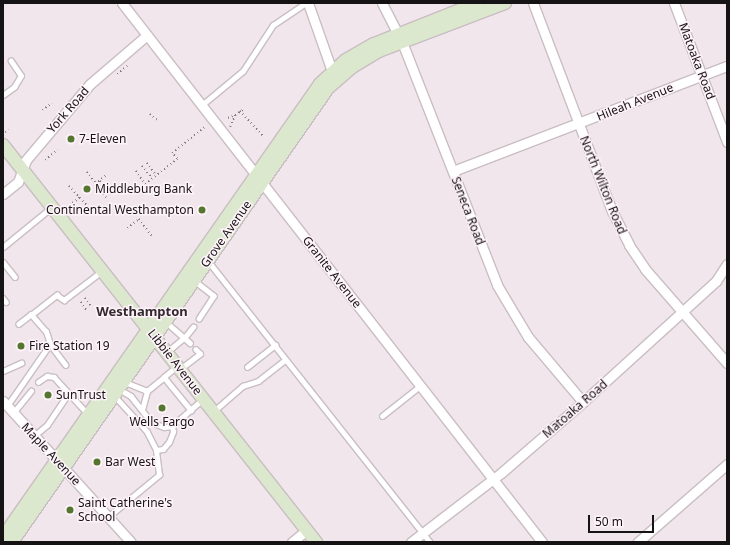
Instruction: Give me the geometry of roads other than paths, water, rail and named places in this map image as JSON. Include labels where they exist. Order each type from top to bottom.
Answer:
[{"type":"street","name":"Granite Avenue","points":[[122,3],[494,478],[542,542]]},
{"type":"street","points":[[307,3],[332,71]]},
{"type":"street","name":"Seneca Road","points":[[382,3],[400,38],[497,285],[528,337],[583,402]]},
{"type":"street","name":"Grove Avenue","points":[[12,542],[61,464],[89,415],[152,332],[258,178],[328,88],[365,59],[400,38],[478,3]]},
{"type":"street","name":"Grove Avenue","points":[[3,537],[119,389],[152,332],[166,321],[208,260],[310,96],[332,71],[359,52],[505,3]]},
{"type":"street","name":"North Wilton Road","points":[[532,3],[612,211],[629,245],[645,269],[727,363]]},
{"type":"street","name":"Matoaka Road","points":[[674,3],[703,75],[727,142]]},
{"type":"street","name":"York Road","points":[[3,194],[18,182],[26,159],[90,84],[147,35]]},
{"type":"street","name":"Hileah Avenue","points":[[453,171],[579,125],[727,66]]},
{"type":"street","name":"Libbie Avenue","points":[[3,145],[152,332],[316,542]]},
{"type":"street","name":"Matoaka Road","points":[[411,542],[494,478],[583,402],[684,312],[716,281],[727,264]]},
{"type":"street","name":"Maple Avenue","points":[[8,407],[109,516],[126,540]]},
{"type":"street","points":[[638,542],[727,464]]},
{"type":"street","points":[[292,542],[307,530]]},
{"type":"lane","points":[[202,105],[243,71],[273,25],[307,3]]},
{"type":"lane","points":[[3,95],[14,87],[21,76],[11,61]]},
{"type":"lane","points":[[3,247],[52,207]]},
{"type":"lane","points":[[208,260],[275,345],[285,360],[430,542]]},
{"type":"lane","points":[[3,262],[16,277]]},
{"type":"lane","points":[[19,324],[57,295],[64,300],[102,271]]},
{"type":"lane","points":[[194,281],[214,296],[199,319]]},
{"type":"lane","points":[[31,315],[46,332],[50,344],[66,365]]},
{"type":"lane","points":[[166,321],[190,343]]},
{"type":"lane","points":[[167,352],[185,337],[193,327]]},
{"type":"lane","points":[[8,407],[50,344]]},
{"type":"lane","points":[[247,367],[275,345]]},
{"type":"lane","points":[[142,410],[147,391],[164,377],[200,354],[196,350]]},
{"type":"lane","points":[[214,412],[243,386],[258,382],[285,360]]},
{"type":"lane","points":[[3,371],[21,363]]},
{"type":"lane","points":[[38,382],[44,377],[51,376],[89,415]]},
{"type":"lane","points":[[164,377],[191,410]]},
{"type":"lane","points":[[382,416],[421,385]]},
{"type":"lane","points":[[119,389],[147,391]]},
{"type":"lane","points":[[119,389],[131,396],[157,426],[172,426],[204,399]]},
{"type":"lane","points":[[109,516],[156,481],[159,476],[156,450],[147,432],[119,389]]},
{"type":"lane","points":[[8,407],[31,390]]},
{"type":"lane","points":[[34,436],[47,424],[68,394]]},
{"type":"lane","points":[[156,450],[163,449],[169,442],[173,432],[172,426]]},
{"type":"place","name":"7-Eleven","points":[[71,139]]},
{"type":"place","name":"Middleburg Bank","points":[[87,189]]},
{"type":"place","name":"Continental Westhampton","points":[[202,210]]},
{"type":"place","name":"Fire Station 19","points":[[21,346]]},
{"type":"place","name":"SunTrust","points":[[48,395]]},
{"type":"place","name":"Wells Fargo","points":[[162,408]]},
{"type":"place","name":"Bar West","points":[[97,462]]},
{"type":"place","name":"Saint Catherine's School","points":[[70,510]]},
{"type":"district","name":"Westhampton","points":[[142,311]]}]
